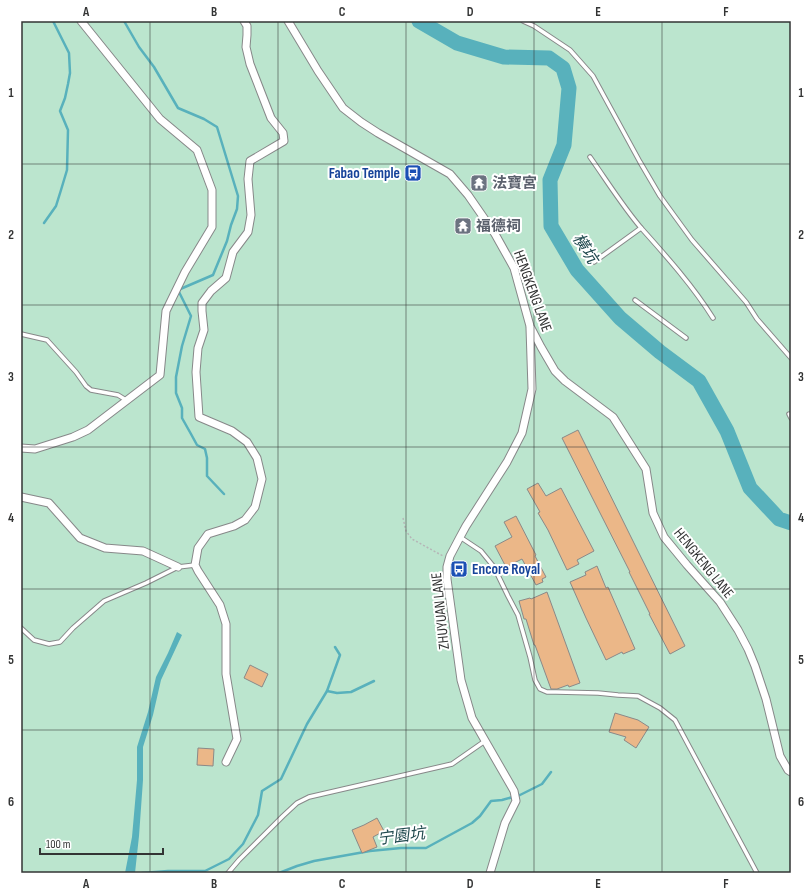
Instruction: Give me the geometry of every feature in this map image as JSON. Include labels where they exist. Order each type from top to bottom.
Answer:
[{"type":"street","points":[[21,448],[35,449],[73,437],[88,430],[160,375],[166,311],[185,272],[212,227],[212,190],[198,150],[160,119],[81,21]]},
{"type":"street","points":[[226,762],[237,738],[226,674],[226,624],[220,605],[195,564],[198,548],[208,534],[234,526],[245,520],[254,507],[262,479],[257,458],[247,442],[232,431],[199,417],[196,372],[198,348],[204,330],[202,303],[211,291],[226,278],[233,252],[248,232],[251,215],[248,179],[250,161],[284,141],[283,133],[270,118],[250,64],[246,47],[247,26],[244,21]]},
{"type":"street","name":"HENGKENG LANE","points":[[288,21],[318,71],[344,108],[361,122],[378,133],[450,174],[468,195],[495,234],[514,268],[530,326],[555,370],[565,381],[613,417],[646,469],[653,514],[664,537],[720,602],[738,630],[748,649],[766,698],[780,756],[788,770],[791,772]]},
{"type":"street","name":"ZHUYUAN LANE","points":[[490,873],[505,824],[516,801],[514,791],[472,718],[461,680],[447,579],[447,566],[466,526],[507,462],[522,433],[532,389],[530,326]]},
{"type":"street","points":[[21,497],[49,503],[80,538],[105,548],[143,551],[178,567]]},
{"type":"lane","points":[[523,21],[534,26],[570,50],[593,76],[660,196],[692,240],[791,358]]},
{"type":"lane","points":[[590,157],[621,201],[706,306],[713,318]]},
{"type":"lane","points":[[594,262],[642,228]]},
{"type":"lane","points":[[635,300],[686,338]]},
{"type":"lane","points":[[21,334],[47,340],[91,390],[118,395],[127,400]]},
{"type":"lane","points":[[460,537],[481,551],[494,567],[518,615],[530,656],[535,680],[540,689],[547,692],[598,693],[638,696],[660,708],[675,720],[757,873]]},
{"type":"lane","points":[[21,628],[34,640],[49,644],[60,642],[73,628],[104,601],[178,567],[195,564]]},
{"type":"lane","points":[[228,873],[282,816],[297,803],[309,797],[452,764],[486,741]]},
{"type":"path","points":[[403,518],[406,531],[412,539],[438,554],[450,558]]},
{"type":"green space","points":[[21,21],[791,21],[791,873],[21,873]]},
{"type":"water","points":[[177,632],[182,635],[161,680],[153,715],[143,747],[143,780],[135,873],[125,873],[132,837],[137,780],[137,747],[148,712],[156,677]]},
{"type":"building","name":"福德祠","points":[[459,222],[469,223],[468,233],[457,230]]},
{"type":"building","points":[[578,430],[685,646],[670,654],[562,438]]},
{"type":"building","points":[[538,483],[546,496],[561,488],[594,551],[577,560],[579,564],[567,570],[548,530],[538,513],[540,512],[527,489]]},
{"type":"building","points":[[516,516],[546,577],[542,579],[543,582],[536,585],[522,559],[506,567],[495,546],[512,537],[504,522]]},
{"type":"building","points":[[597,566],[606,588],[608,587],[635,649],[623,654],[622,652],[606,660],[570,582],[586,575],[585,572]]},
{"type":"building","points":[[547,592],[580,683],[557,689],[551,689],[534,645],[526,619],[524,619],[519,601],[531,599]]},
{"type":"building","points":[[250,665],[268,674],[262,687],[244,678]]},
{"type":"building","points":[[615,713],[638,720],[649,727],[636,748],[624,740],[626,737],[609,732]]},
{"type":"building","points":[[198,748],[214,749],[213,766],[197,765]]},
{"type":"building","points":[[377,818],[384,831],[373,837],[377,847],[362,853],[352,830]]},
{"type":"waterway","points":[[44,223],[56,206],[67,170],[68,130],[60,111],[65,98],[70,73],[69,53],[53,21]]},
{"type":"waterway","points":[[124,21],[139,47],[154,67],[178,108],[204,119],[217,127],[238,196],[237,209],[227,241],[213,275],[178,290],[191,316],[182,346],[176,377],[176,393],[182,408],[182,418],[197,445],[205,449],[207,458],[207,476],[224,494]]},
{"type":"waterway","name":"橫坑","points":[[419,21],[457,43],[504,57],[549,58],[563,68],[569,88],[564,145],[550,180],[551,226],[577,270],[620,318],[660,352],[699,381],[727,431],[750,488],[779,519],[791,523]]},
{"type":"waterway","points":[[142,873],[205,871],[229,859],[243,844],[258,815],[262,791],[281,779],[307,724],[327,691],[340,655],[335,647]]},
{"type":"waterway","points":[[327,691],[337,693],[351,692],[374,681]]},
{"type":"waterway","name":"宁園坑","points":[[279,873],[314,861],[370,851],[401,848],[426,848],[472,823],[480,816],[491,801],[502,800],[520,795],[542,784],[551,772]]},
{"type":"place","name":"Fabao Temple","points":[[413,173]]},
{"type":"place","name":"法寶宮","points":[[479,183]]},
{"type":"place","name":"福德祠","points":[[463,226]]},
{"type":"place","name":"Encore Royal","points":[[459,569]]}]
